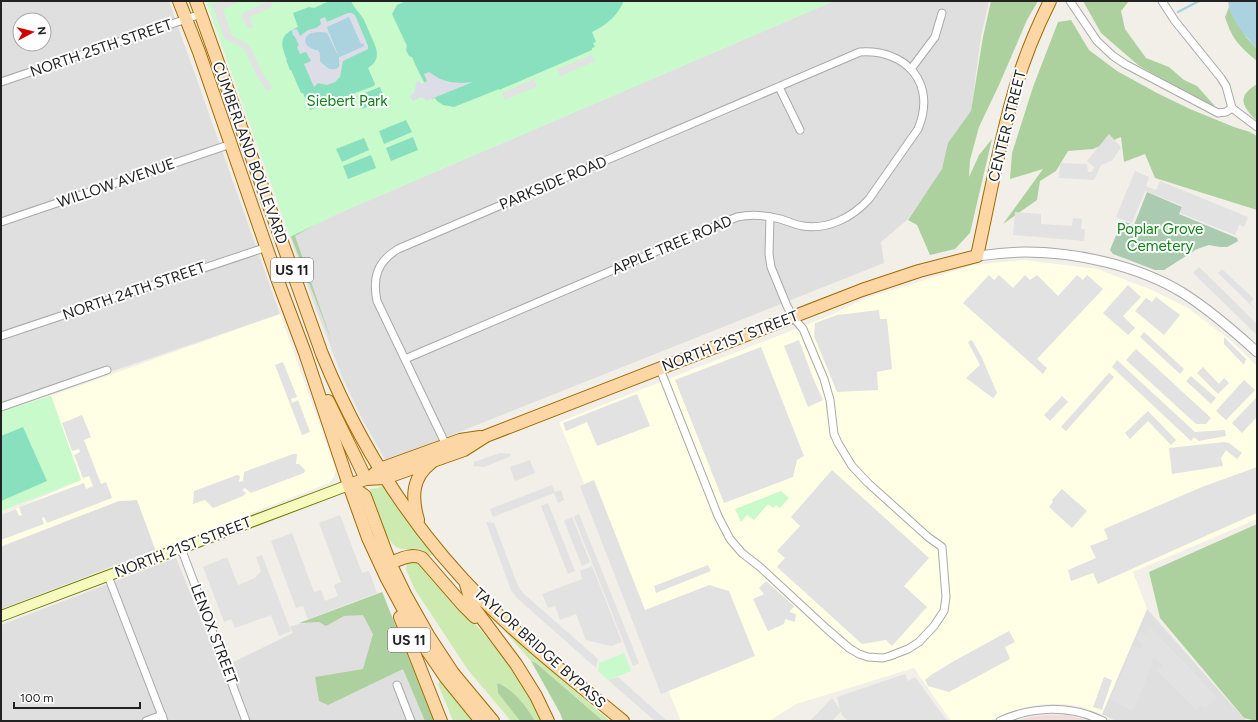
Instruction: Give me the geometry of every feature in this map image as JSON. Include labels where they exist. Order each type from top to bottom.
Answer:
[{"type":"main road","name":"CUMBERLAND BOULEVARD","points":[[179,1],[267,246],[278,282],[305,353],[349,485]]},
{"type":"main road","name":"CUMBERLAND BOULEVARD","points":[[196,1],[250,148],[306,312],[322,354],[350,417],[382,474]]},
{"type":"main road","name":"CENTER STREET","points":[[977,256],[1015,88],[1034,35],[1050,1]]},
{"type":"main road","points":[[208,79],[222,96],[236,135],[250,148]]},
{"type":"main road","name":"NORTH 21ST STREET","points":[[1,616],[349,485],[464,450],[486,436],[862,290],[898,278],[977,256]]},
{"type":"main road","points":[[305,353],[366,479]]},
{"type":"main road","name":"NORTH 21ST STREET","points":[[382,474],[446,445],[460,440],[486,436]]},
{"type":"main road","points":[[420,527],[414,503],[414,488],[420,473],[434,460]]},
{"type":"main road","name":"TAYLOR BRIDGE BYPASS","points":[[382,474],[420,527],[483,600],[525,640],[622,721]]},
{"type":"main road","points":[[349,485],[365,496],[390,563],[416,616],[436,648],[467,691],[493,721]]},
{"type":"main road","name":"US 11","points":[[349,485],[441,721]]},
{"type":"main road","points":[[390,563],[410,556],[418,556],[422,558],[462,605],[503,646]]},
{"type":"main road","points":[[377,558],[402,607],[429,653],[455,690],[481,721]]},
{"type":"main road","name":"US 11","points":[[465,580],[475,609],[528,682],[548,721]]},
{"type":"street","points":[[1070,1],[1097,41],[1113,56],[1138,71],[1218,113],[1226,112],[1232,108]]},
{"type":"street","points":[[1162,1],[1175,21],[1221,78],[1226,86],[1232,108],[1257,127]]},
{"type":"street","points":[[911,69],[935,37],[942,13]]},
{"type":"street","name":"NORTH 25TH STREET","points":[[1,82],[201,14]]},
{"type":"street","name":"PARKSIDE ROAD","points":[[446,445],[377,301],[375,279],[378,269],[390,254],[398,248],[860,52],[889,55],[898,59],[911,69]]},
{"type":"street","name":"APPLE TREE ROAD","points":[[405,359],[729,220],[747,215],[770,217],[802,226],[821,226],[841,220],[862,207],[869,199],[918,129],[922,120],[924,103],[923,92],[911,69]]},
{"type":"street","points":[[779,87],[800,130]]},
{"type":"street","name":"WILLOW AVENUE","points":[[1,222],[231,144]]},
{"type":"street","points":[[660,369],[718,516],[730,540],[742,553],[760,567],[849,648],[859,654],[868,657],[883,658],[908,649],[919,642],[934,626],[944,611],[946,597],[942,547],[928,537],[877,492],[852,466],[842,452],[834,434],[830,400],[824,379],[803,329],[793,317],[787,306],[773,274],[769,260],[770,217]]},
{"type":"street","name":"NORTH 24TH STREET","points":[[1,336],[267,246]]},
{"type":"street","points":[[977,256],[1011,252],[1041,252],[1101,260],[1124,267],[1154,279],[1182,293],[1204,307],[1224,322],[1257,352]]},
{"type":"street","points":[[1,407],[108,370]]},
{"type":"street","name":"LENOX STREET","points":[[181,548],[246,721]]},
{"type":"street","points":[[108,576],[163,718],[146,721]]},
{"type":"street","points":[[397,686],[411,721]]},
{"type":"street","points":[[1000,721],[1040,710],[1055,709],[1083,713],[1103,721]]},
{"type":"shaded area","points":[[1,1],[169,1],[280,314],[1,409]]},
{"type":"shaded area","points":[[222,1],[241,1],[223,9],[232,36],[250,46],[263,74],[273,88],[267,91],[258,78],[244,49],[224,38],[212,5]]},
{"type":"shaded area","points":[[269,1],[273,1],[272,7],[250,17],[253,28],[247,27],[241,14]]},
{"type":"shaded area","points":[[834,1],[989,1],[981,36],[971,112],[944,168],[907,220],[881,242],[884,263],[386,461],[362,419],[343,379],[290,237],[337,214]]},
{"type":"shaded area","points":[[348,13],[352,13],[355,15],[368,49],[343,61],[340,77],[335,82],[327,85],[318,83],[314,87],[304,64],[311,61],[306,52],[300,54],[297,47],[299,45],[294,35],[293,36],[292,30],[297,29],[300,36],[308,30],[316,28],[321,24],[320,19],[325,17],[327,22]],"holes":[[[327,27],[364,46],[339,57],[339,66],[336,69],[330,69],[322,63],[320,52],[318,50],[314,50],[328,35],[338,54]]]},
{"type":"shaded area","points":[[592,55],[595,61],[505,100],[502,93],[534,79],[537,86],[560,76],[557,69]]},
{"type":"shaded area","points":[[429,72],[440,79],[450,82],[473,82],[426,101],[421,97],[413,101],[410,96],[415,91],[416,82],[419,81],[421,84],[427,81],[424,74]]},
{"type":"shaded area","points":[[1109,134],[1121,147],[1112,161],[1101,165],[1094,180],[1059,178],[1060,163],[1087,164],[1088,172],[1092,172],[1094,167],[1087,161]]},
{"type":"shaded area","points":[[1135,171],[1149,177],[1146,186],[1156,190],[1160,181],[1248,217],[1244,227],[1239,225],[1235,235],[1180,213],[1183,206],[1145,191],[1132,223],[1116,217]]},
{"type":"shaded area","points":[[1015,212],[1041,214],[1041,224],[1072,226],[1073,218],[1082,219],[1081,229],[1085,229],[1084,241],[1013,235]]},
{"type":"shaded area","points":[[1024,260],[1097,269],[1152,290],[1188,308],[1230,340],[1257,366],[1257,519],[1133,572],[1147,609],[1102,714],[1079,706],[1049,704],[1022,708],[988,721],[951,721],[914,668],[796,704],[769,721],[681,721],[559,422],[831,315],[866,298],[974,265]]},
{"type":"shaded area","points":[[1199,267],[1257,324],[1257,335],[1193,273]]},
{"type":"shaded area","points":[[1222,269],[1254,299],[1250,303],[1257,311],[1218,273]]},
{"type":"shaded area","points":[[989,275],[994,280],[999,275],[1013,288],[1025,275],[1030,280],[1037,275],[1058,296],[1077,275],[1083,280],[1087,275],[1103,289],[1037,359],[1047,368],[1043,374],[963,303]]},
{"type":"shaded area","points":[[1128,285],[1141,297],[1123,316],[1135,328],[1128,335],[1103,313]]},
{"type":"shaded area","points":[[1156,297],[1180,315],[1164,335],[1135,311],[1146,298],[1152,302]]},
{"type":"shaded area","points":[[879,310],[880,319],[887,319],[892,369],[877,372],[878,390],[837,392],[814,336],[815,323],[837,315]]},
{"type":"shaded area","points":[[280,314],[336,470],[334,477],[329,483],[156,550],[137,500],[119,501],[1,546],[1,515],[81,480],[51,396]]},
{"type":"shaded area","points":[[1144,332],[1184,369],[1180,374],[1140,337]]},
{"type":"shaded area","points":[[1224,337],[1246,359],[1244,365],[1224,344]]},
{"type":"shaded area","points":[[799,340],[823,400],[808,407],[784,346]]},
{"type":"shaded area","points":[[972,340],[982,358],[997,393],[993,398],[966,378],[980,365],[968,342]]},
{"type":"shaded area","points":[[761,347],[804,456],[797,460],[793,477],[724,503],[675,380]]},
{"type":"shaded area","points":[[1136,349],[1211,418],[1206,424],[1196,424],[1126,360]]},
{"type":"shaded area","points":[[1117,360],[1195,432],[1225,430],[1226,436],[1199,441],[1194,437],[1191,441],[1112,367]]},
{"type":"shaded area","points":[[283,362],[297,397],[291,399],[292,403],[298,400],[310,432],[302,435],[275,365]]},
{"type":"shaded area","points":[[1203,367],[1219,384],[1224,378],[1229,383],[1218,394],[1197,373]]},
{"type":"shaded area","points":[[1109,373],[1114,377],[1066,431],[1061,427]]},
{"type":"shaded area","points":[[1191,376],[1216,398],[1211,404],[1186,381]]},
{"type":"shaded area","points":[[1244,380],[1255,390],[1226,420],[1216,411]]},
{"type":"shaded area","points":[[637,394],[650,426],[597,446],[587,422],[566,431],[563,423]]},
{"type":"shaded area","points":[[1062,396],[1068,402],[1050,421],[1044,415]]},
{"type":"shaded area","points":[[1257,397],[1257,417],[1242,433],[1232,423]]},
{"type":"shaded area","points":[[1148,411],[1176,440],[1171,445],[1148,421],[1130,439],[1125,433]]},
{"type":"shaded area","points":[[82,415],[91,437],[84,440],[101,484],[106,482],[112,498],[47,523],[44,517],[42,518],[44,524],[1,540],[1,515],[16,509],[19,516],[22,515],[19,507],[84,483],[86,489],[93,486],[89,476],[83,478],[74,455],[80,452],[79,449],[72,451],[62,423]]},
{"type":"shaded area","points":[[1225,442],[1229,443],[1242,453],[1237,459],[1226,450],[1221,458],[1223,466],[1172,474],[1169,448]]},
{"type":"shaded area","points":[[500,453],[511,454],[509,457],[484,467],[474,466],[474,462]]},
{"type":"shaded area","points":[[293,454],[297,454],[296,464],[299,464],[305,470],[304,473],[251,493],[245,488],[242,490],[246,493],[243,496],[213,508],[205,500],[193,504],[194,491],[237,475],[240,476],[239,482],[243,481],[244,472]]},
{"type":"shaded area","points":[[530,460],[535,473],[515,481],[510,467]]},
{"type":"shaded area","points":[[1257,467],[1257,513],[1098,584],[1093,573],[1071,581],[1068,570],[1096,558],[1090,546],[1108,539],[1104,529],[1202,487]]},
{"type":"shaded area","points":[[832,470],[929,558],[904,586],[927,607],[892,646],[886,640],[862,644],[777,567],[785,558],[777,551],[800,526],[791,517]]},
{"type":"shaded area","points":[[594,480],[645,610],[709,585],[729,591],[755,656],[661,694],[580,486]]},
{"type":"shaded area","points":[[552,485],[555,492],[561,490],[564,500],[558,503],[554,493],[493,517],[490,509]]},
{"type":"shaded area","points":[[1062,489],[1087,511],[1072,528],[1049,507],[1053,502],[1052,500]]},
{"type":"shaded area","points":[[137,500],[155,550],[1,609],[1,547],[118,501]]},
{"type":"shaded area","points":[[548,503],[575,571],[568,574],[541,506]]},
{"type":"shaded area","points":[[579,514],[639,663],[633,666],[574,517]]},
{"type":"shaded area","points":[[340,515],[362,573],[369,571],[377,593],[308,619],[303,606],[296,608],[271,541],[292,533],[314,592],[321,590],[325,601],[338,596],[334,585],[341,582],[319,523]]},
{"type":"shaded area","points":[[572,517],[590,562],[582,566],[564,521]]},
{"type":"shaded area","points":[[486,522],[494,523],[518,586],[523,593],[598,659],[596,668],[517,598],[511,590]]},
{"type":"shaded area","points":[[262,555],[291,631],[279,636],[271,615],[235,628],[231,619],[224,622],[203,567],[227,557],[238,585],[255,578],[261,571],[256,557]]},
{"type":"shaded area","points":[[176,558],[221,668],[293,633],[290,627],[383,593],[432,721],[1,721],[1,625]]},
{"type":"shaded area","points":[[708,565],[711,571],[656,593],[654,586]]},
{"type":"shaded area","points":[[592,566],[622,642],[611,646],[586,640],[576,614],[560,620],[555,606],[548,608],[542,594],[582,579],[580,571]]},
{"type":"shaded area","points":[[766,581],[793,605],[794,607],[789,612],[796,614],[795,622],[785,619],[784,624],[768,631],[753,599],[764,594],[759,588]]},
{"type":"shaded area","points":[[1147,609],[1246,721],[1116,721],[1102,714]]},
{"type":"shaded area","points":[[1151,628],[1217,698],[1205,709],[1201,705],[1196,710],[1157,671],[1162,665],[1154,657],[1151,662],[1153,663],[1133,711],[1110,700],[1133,646],[1141,649],[1143,645],[1136,638],[1139,632],[1145,634]]},
{"type":"shaded area","points":[[1009,631],[1015,642],[1005,647],[1010,659],[949,692],[928,686],[925,680],[931,675]]},
{"type":"shaded area","points":[[905,674],[908,681],[915,677],[947,721],[848,721],[842,715],[841,711],[832,721],[810,721],[832,698],[840,709],[837,697]]},
{"type":"shaded area","points":[[618,677],[667,721],[655,721],[608,680]]},
{"type":"shaded area","points":[[1104,677],[1112,680],[1102,710],[1093,707]]},
{"type":"shaded area","points":[[1046,715],[1067,715],[1090,721],[1016,721]]},
{"type":"green space","name":"Siebert Park","points":[[206,1],[834,1],[337,214],[290,237]]},
{"type":"green space","points":[[329,1],[351,1],[364,20],[377,52],[375,61],[368,68],[375,84],[374,86],[310,110],[303,93],[301,93],[290,70],[282,44],[284,36],[298,27],[293,13],[309,7],[314,8]]},
{"type":"green space","points":[[406,1],[624,1],[611,20],[592,32],[596,42],[593,43],[595,47],[592,48],[592,50],[499,90],[454,107],[443,105],[435,98],[432,99],[412,57],[409,56],[406,50],[407,46],[392,14],[397,5]]},
{"type":"green space","points":[[991,1],[1038,1],[1027,20],[979,127],[970,160],[969,177],[979,155],[992,139],[970,233],[955,249],[930,255],[917,225],[908,220],[942,169],[948,143],[971,111],[983,37]]},
{"type":"green space","points":[[1083,1],[1129,1],[1121,11],[1125,29],[1146,58],[1169,67],[1184,80],[1197,86],[1214,105],[1214,107],[1191,96],[1138,65],[1101,33]]},
{"type":"green space","points":[[1229,7],[1246,37],[1257,49],[1257,61],[1245,51],[1233,37],[1225,17]]},
{"type":"green space","points":[[1071,20],[1089,50],[1117,71],[1190,109],[1257,136],[1257,210],[1155,178],[1145,154],[1124,162],[1121,137],[1093,149],[1068,151],[1056,171],[1040,181],[1037,200],[1003,224],[1043,169],[1010,179],[1012,153],[1033,87],[1058,22]]},
{"type":"green space","points":[[1257,84],[1257,121],[1245,106],[1244,97],[1250,89]]},
{"type":"green space","points":[[380,87],[385,100],[362,109],[357,96]]},
{"type":"green space","points":[[406,120],[412,132],[384,144],[379,131]]},
{"type":"green space","points":[[413,137],[418,150],[391,161],[386,148]]},
{"type":"green space","points":[[364,138],[369,150],[342,162],[336,149]]},
{"type":"green space","points":[[371,155],[376,168],[348,179],[343,166]]},
{"type":"green space","name":"Poplar Grove Cemetery","points":[[1147,192],[1182,207],[1179,214],[1237,238],[1238,241],[1227,247],[1209,245],[1197,249],[1164,270],[1155,270],[1113,254],[1110,250],[1122,221],[1134,225]]},
{"type":"green space","points":[[333,214],[295,236],[332,342],[289,231]]},
{"type":"green space","points":[[51,396],[81,480],[1,511],[1,411]]},
{"type":"green space","points":[[23,427],[47,481],[1,501],[1,436]]},
{"type":"green space","points":[[385,484],[435,552],[430,556],[419,549],[401,549],[395,546],[385,532],[370,489],[378,488]]},
{"type":"green space","points":[[781,491],[789,498],[780,508],[776,505],[773,508],[768,504],[754,520],[747,515],[741,522],[735,509]]},
{"type":"green space","points":[[1257,524],[1257,721],[1244,718],[1160,618],[1149,572]]},
{"type":"green space","points":[[410,562],[418,563],[453,599],[502,656],[530,698],[541,721],[535,721],[524,704],[509,689],[497,683],[498,693],[520,721],[511,721],[468,670],[414,588],[406,569],[407,564]]},
{"type":"green space","points":[[382,592],[434,721],[425,721],[403,669],[328,705],[319,701],[315,677],[363,669],[373,634],[363,615],[344,616],[326,626],[319,622],[299,623]]},
{"type":"green space","points":[[504,625],[535,657],[610,721],[603,721],[536,663],[531,661],[501,627]]},
{"type":"green space","points":[[624,653],[631,671],[608,680],[598,671],[599,663]]},
{"type":"green space","points":[[531,661],[536,663],[603,721],[563,721]]},
{"type":"green space","points":[[440,681],[475,721],[453,721],[438,684]]},
{"type":"green space","points":[[497,683],[509,689],[524,704],[535,721],[520,721],[498,693]]},
{"type":"water","points":[[1228,1],[1257,1],[1257,49],[1243,33],[1231,14]]},
{"type":"water","points":[[349,17],[361,44],[363,43],[364,46],[339,57],[337,68],[330,69],[320,61],[320,54],[318,50],[307,46],[305,42],[306,38],[312,33],[327,33],[338,54],[327,27]]},
{"type":"waterway","points":[[1178,12],[1199,1]]}]
